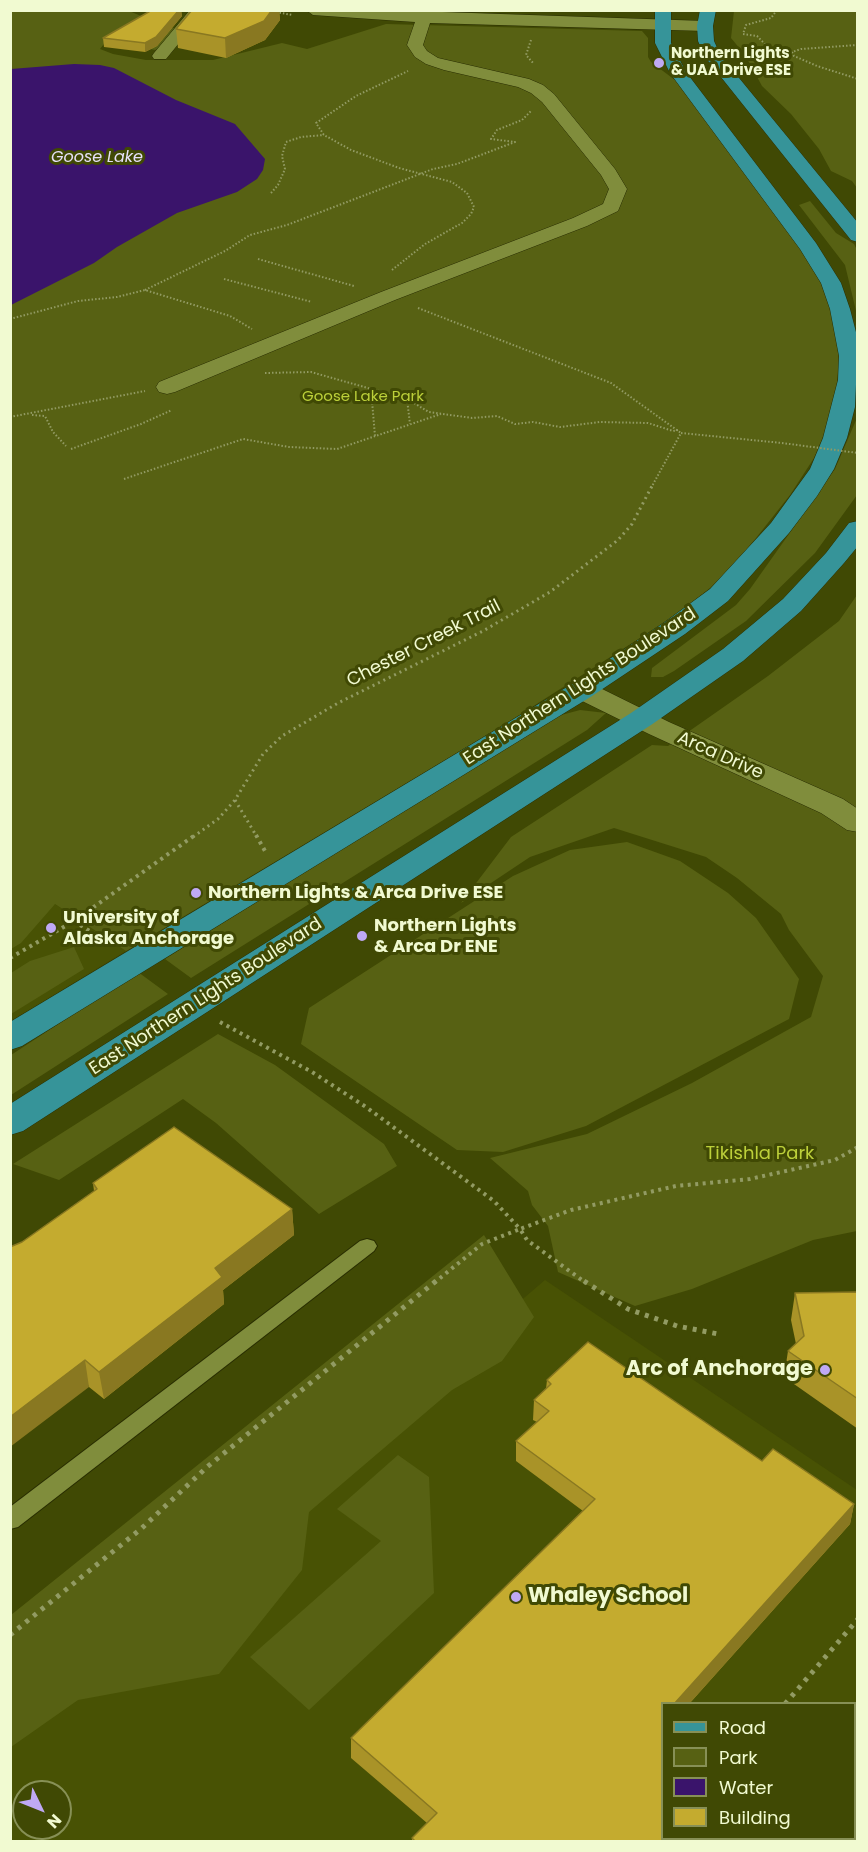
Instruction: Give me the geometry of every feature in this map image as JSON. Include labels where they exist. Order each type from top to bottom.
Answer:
[{"type":"main road","name":"East Northern Lights Boulevard","points":[[10,1038],[582,690],[675,628],[719,595],[780,528],[805,496],[822,469],[835,438],[849,380],[849,356],[845,332],[831,283],[788,218],[678,74],[663,43],[662,17]]},
{"type":"main road","points":[[707,18],[706,41],[713,57],[858,236]]},
{"type":"main road","name":"East Northern Lights Boulevard","points":[[10,1122],[641,719],[733,655],[792,605],[835,558],[858,528]]},
{"type":"street","points":[[160,56],[199,10]]},
{"type":"street","points":[[307,13],[424,18],[707,18]]},
{"type":"street","points":[[167,387],[388,296],[580,222],[611,207],[618,189],[609,173],[539,91],[509,79],[432,61],[421,54],[414,45],[424,18]]},
{"type":"street","name":"Arca Drive","points":[[582,690],[831,806],[858,823]]},
{"type":"lane","points":[[10,1520],[367,1246]]},
{"type":"path","points":[[777,10],[771,18],[746,25],[743,34],[757,36],[769,48],[792,52],[801,49],[858,45]]},
{"type":"path","points":[[273,12],[307,13]]},
{"type":"path","points":[[10,319],[78,302],[117,297],[146,290],[225,250],[249,235],[307,218],[422,174],[515,142],[492,140],[497,130],[522,120],[540,103],[541,71],[526,55],[530,40],[540,35]]},
{"type":"path","points":[[792,52],[794,56],[817,66],[858,79]]},
{"type":"path","points":[[389,272],[425,244],[462,223],[474,207],[467,193],[452,182],[351,150],[324,135],[316,123],[324,115],[356,96],[416,67]]},
{"type":"path","points":[[271,193],[278,185],[285,169],[282,156],[286,142],[301,137],[324,135]]},
{"type":"path","points":[[258,259],[360,288],[351,292]]},
{"type":"path","points":[[224,279],[314,303]]},
{"type":"path","points":[[146,290],[230,316],[260,333]]},
{"type":"path","points":[[388,296],[611,383],[679,431]]},
{"type":"path","points":[[264,373],[310,372],[406,399],[429,412],[472,418],[497,416],[515,424],[532,422],[560,427],[600,422],[648,423],[673,431],[782,442],[858,453]]},
{"type":"path","points":[[10,417],[167,387]]},
{"type":"path","points":[[371,389],[375,436]]},
{"type":"path","points":[[406,399],[410,424]]},
{"type":"path","points":[[71,449],[141,424],[182,406]]},
{"type":"path","points":[[29,414],[45,416],[53,432],[66,446]]},
{"type":"path","points":[[124,479],[243,440],[289,447],[338,449],[442,414]]},
{"type":"path","name":"Chester Creek Trail","points":[[10,958],[74,921],[218,819],[235,800],[264,754],[282,736],[338,703],[518,612],[578,572],[618,540],[632,524],[679,431]]},
{"type":"path","points":[[235,800],[267,854]]},
{"type":"path","points":[[74,921],[112,946]]},
{"type":"path","points":[[250,1037],[312,1072],[366,1107],[494,1201],[527,1240],[570,1273],[628,1309],[677,1326],[718,1334]]},
{"type":"path","points":[[10,1635],[142,1528],[207,1467],[482,1244],[571,1210],[676,1186],[750,1179],[835,1160],[858,1147]]},
{"type":"path","points":[[787,1702],[858,1619]]},
{"type":"shaded area","name":"University of Alaska Anchorage","points":[[11,875],[126,951],[11,1021]]},
{"type":"shaded area","name":"Whaley School","points":[[545,1280],[857,1490],[857,1841],[11,1841],[10,1738]]},
{"type":"green space","name":"Goose Lake Park","points":[[11,11],[129,11],[151,20],[156,26],[180,29],[163,47],[155,50],[107,40],[100,49],[113,54],[146,60],[213,60],[282,43],[307,49],[386,24],[642,31],[648,38],[648,57],[651,62],[679,83],[802,247],[825,289],[838,338],[839,364],[836,392],[830,420],[814,458],[790,495],[756,538],[732,567],[710,588],[673,617],[510,721],[126,951],[55,904],[21,943],[11,949]]},
{"type":"green space","points":[[734,11],[857,11],[857,188],[852,181],[831,171],[819,149],[791,114],[762,86],[745,55],[731,38]]},
{"type":"green space","points":[[810,201],[836,233],[854,244],[857,250],[857,315],[845,265],[799,205]]},
{"type":"green space","points":[[857,418],[857,495],[815,553],[746,621],[674,671],[663,677],[651,677],[652,668],[736,605],[750,589],[835,469]]},
{"type":"green space","name":"Tikishla Park","points":[[857,595],[857,1231],[813,1240],[692,1289],[635,1306],[558,1272],[548,1226],[532,1205],[528,1191],[490,1158],[587,1134],[692,1083],[811,1017],[823,976],[789,930],[781,914],[737,878],[706,857],[614,828],[530,857],[461,903],[511,837],[652,745],[668,746],[768,676],[839,621]]},
{"type":"green space","points":[[580,710],[606,713],[587,730],[191,978],[165,959],[554,717]]},
{"type":"green space","points":[[627,842],[680,861],[728,893],[756,918],[799,979],[789,1019],[586,1126],[503,1152],[457,1150],[301,1044],[309,1008],[513,876],[570,850]]},
{"type":"green space","points":[[74,947],[84,969],[11,1014],[11,973],[30,961]]},
{"type":"green space","points":[[138,972],[168,994],[11,1095],[11,1055]]},
{"type":"green space","points":[[218,1034],[275,1065],[384,1144],[397,1166],[319,1214],[216,1123],[183,1099],[59,1180],[13,1164]]},
{"type":"green space","points":[[484,1235],[534,1317],[502,1361],[452,1390],[309,1512],[302,1570],[219,1674],[78,1700],[11,1747],[11,1615]]},
{"type":"green space","points":[[398,1455],[429,1477],[434,1593],[309,1710],[250,1657],[381,1541],[337,1509]]},
{"type":"water","name":"Goose Lake","points":[[74,64],[114,68],[176,100],[235,124],[265,159],[263,170],[257,179],[237,192],[177,213],[117,247],[94,263],[11,305],[11,69]]},
{"type":"building","points":[[152,10],[179,10],[156,37],[145,43],[103,38]]},
{"type":"building","points":[[192,10],[272,10],[264,21],[225,38],[176,29]]},
{"type":"building","points":[[174,1127],[292,1209],[215,1268],[222,1277],[99,1372],[85,1360],[10,1417],[10,1247],[22,1242],[97,1189],[93,1183]]},
{"type":"building","name":"Arc of Anchorage","points":[[858,1292],[858,1399],[788,1351],[804,1336],[795,1293]]},
{"type":"building","name":"Whaley School","points":[[588,1342],[762,1461],[773,1449],[854,1504],[676,1702],[661,1702],[661,1840],[822,1840],[825,1842],[416,1842],[412,1838],[437,1813],[351,1738],[595,1499],[516,1441],[549,1411],[534,1400],[551,1384],[547,1380]]},
{"type":"place","name":"Northern Lights & UAA Drive ESE","points":[[659,63]]},
{"type":"place","name":"Northern Lights & Arca Drive ESE","points":[[196,893]]},
{"type":"place","name":"University of Alaska Anchorage","points":[[51,928]]},
{"type":"place","name":"Northern Lights & Arca Dr ENE","points":[[362,936]]},
{"type":"place","name":"Arc of Anchorage","points":[[825,1370]]},
{"type":"place","name":"Whaley School","points":[[516,1597]]}]
